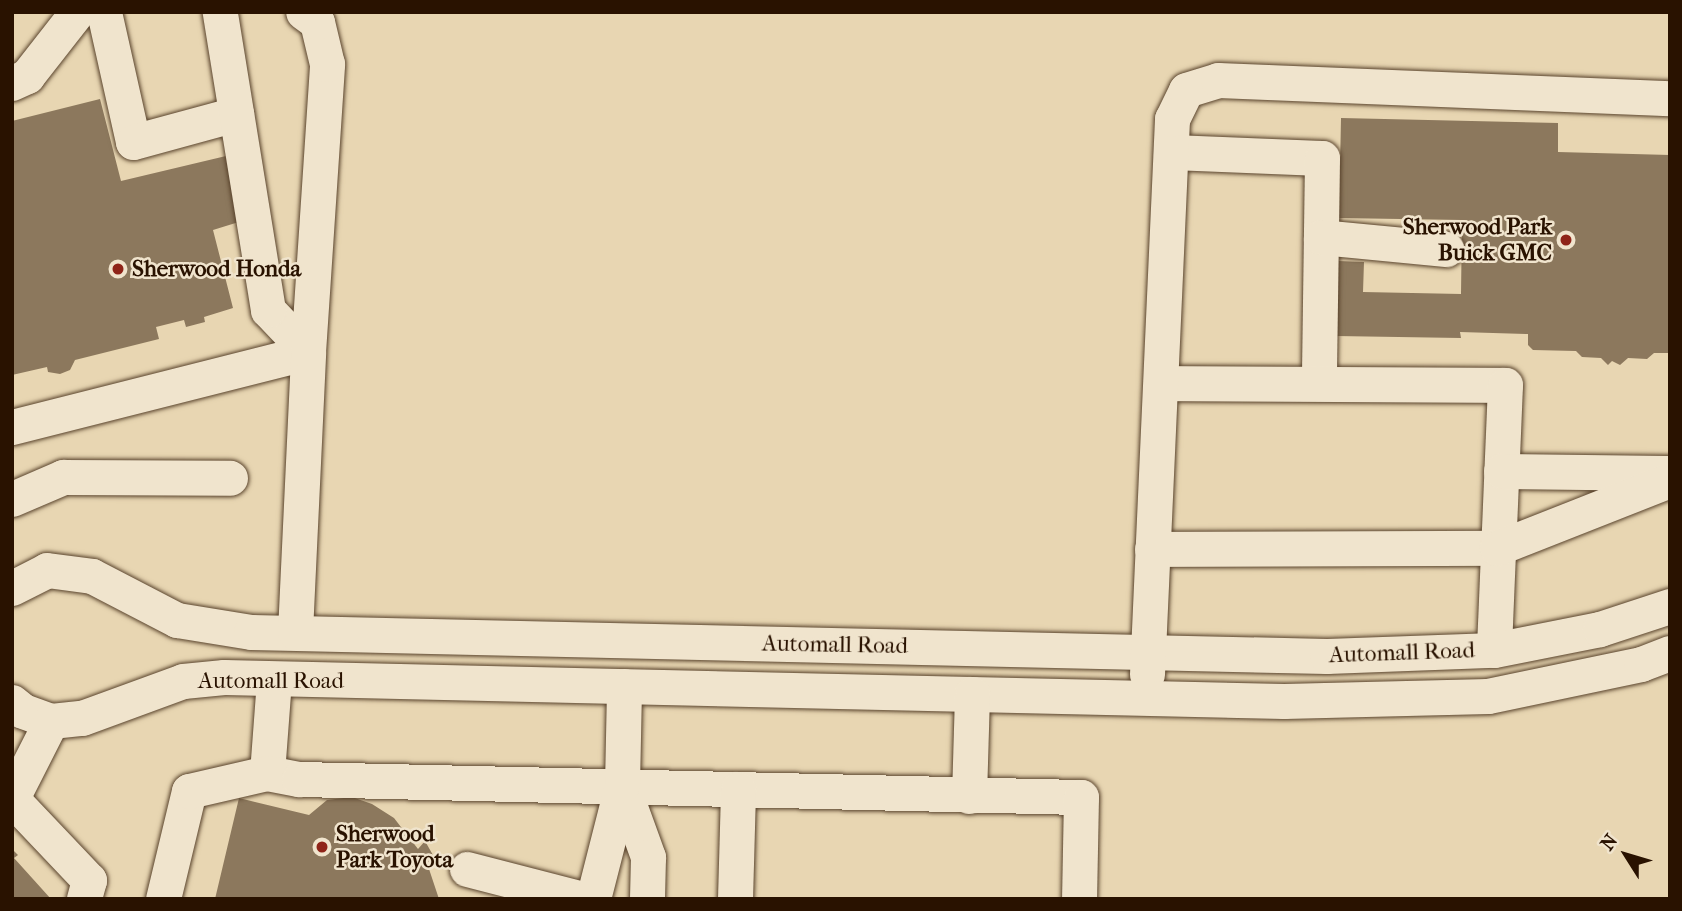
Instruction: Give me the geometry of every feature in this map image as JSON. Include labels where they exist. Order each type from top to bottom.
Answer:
[{"type":"street","points":[[12,83],[27,76],[76,12]]},
{"type":"street","points":[[104,12],[134,142],[236,114]]},
{"type":"street","points":[[220,12],[268,310],[308,352]]},
{"type":"street","points":[[295,632],[308,352],[327,64],[317,22],[303,12]]},
{"type":"street","points":[[1147,698],[1172,119],[1186,90],[1218,80],[1670,98]]},
{"type":"street","points":[[1171,152],[1322,158],[1320,382]]},
{"type":"street","points":[[1321,237],[1446,249]]},
{"type":"street","points":[[12,427],[308,352]]},
{"type":"street","points":[[1161,383],[1505,385],[1494,650]]},
{"type":"street","points":[[1501,471],[1670,473]]},
{"type":"street","points":[[12,499],[62,477],[230,478]]},
{"type":"street","points":[[1152,549],[1497,548],[1670,480]]},
{"type":"street","name":"Automall Road","points":[[17,574],[47,570],[92,576],[177,620],[251,632],[1327,656],[1494,650],[1600,629],[1670,606]]},
{"type":"street","name":"Automall Road","points":[[12,702],[23,711],[51,721],[82,718],[183,681],[224,677],[1284,701],[1488,696],[1641,664],[1670,653]]},
{"type":"street","points":[[267,773],[274,679]]},
{"type":"street","points":[[593,899],[622,785],[624,687]]},
{"type":"street","points":[[969,796],[972,694]]},
{"type":"street","points":[[51,721],[12,798],[89,880],[84,899]]},
{"type":"street","points":[[163,899],[189,791],[267,773],[299,779],[1081,797],[1079,899]]},
{"type":"street","points":[[622,785],[648,857],[647,899]]},
{"type":"street","points":[[735,899],[738,789]]},
{"type":"street","points":[[467,869],[583,899]]},
{"type":"building","name":"Sherwood Honda","points":[[100,99],[121,181],[226,156],[242,221],[213,230],[233,308],[204,317],[205,322],[186,327],[184,320],[156,327],[159,339],[75,360],[70,370],[60,374],[48,372],[47,367],[12,375],[12,121]]},
{"type":"building","name":"Sherwood Park Buick GMC","points":[[1341,118],[1558,123],[1558,152],[1670,155],[1670,353],[1654,353],[1647,359],[1628,358],[1620,365],[1612,361],[1608,365],[1601,358],[1582,357],[1576,351],[1533,350],[1528,345],[1528,334],[1460,332],[1461,338],[1336,336],[1338,261],[1364,262],[1363,292],[1461,294],[1462,220],[1339,218]]},
{"type":"building","name":"Sherwood Park Toyota","points":[[352,797],[372,804],[394,818],[418,849],[425,841],[438,864],[428,866],[439,899],[215,899],[239,798],[309,815],[327,800]]},
{"type":"building","points":[[12,849],[18,855],[14,858],[51,899],[12,899]]},
{"type":"place","name":"Sherwood Park Buick GMC","points":[[1566,240]]},
{"type":"place","name":"Sherwood Honda","points":[[118,269]]},
{"type":"place","name":"Sherwood Park Toyota","points":[[322,847]]}]
